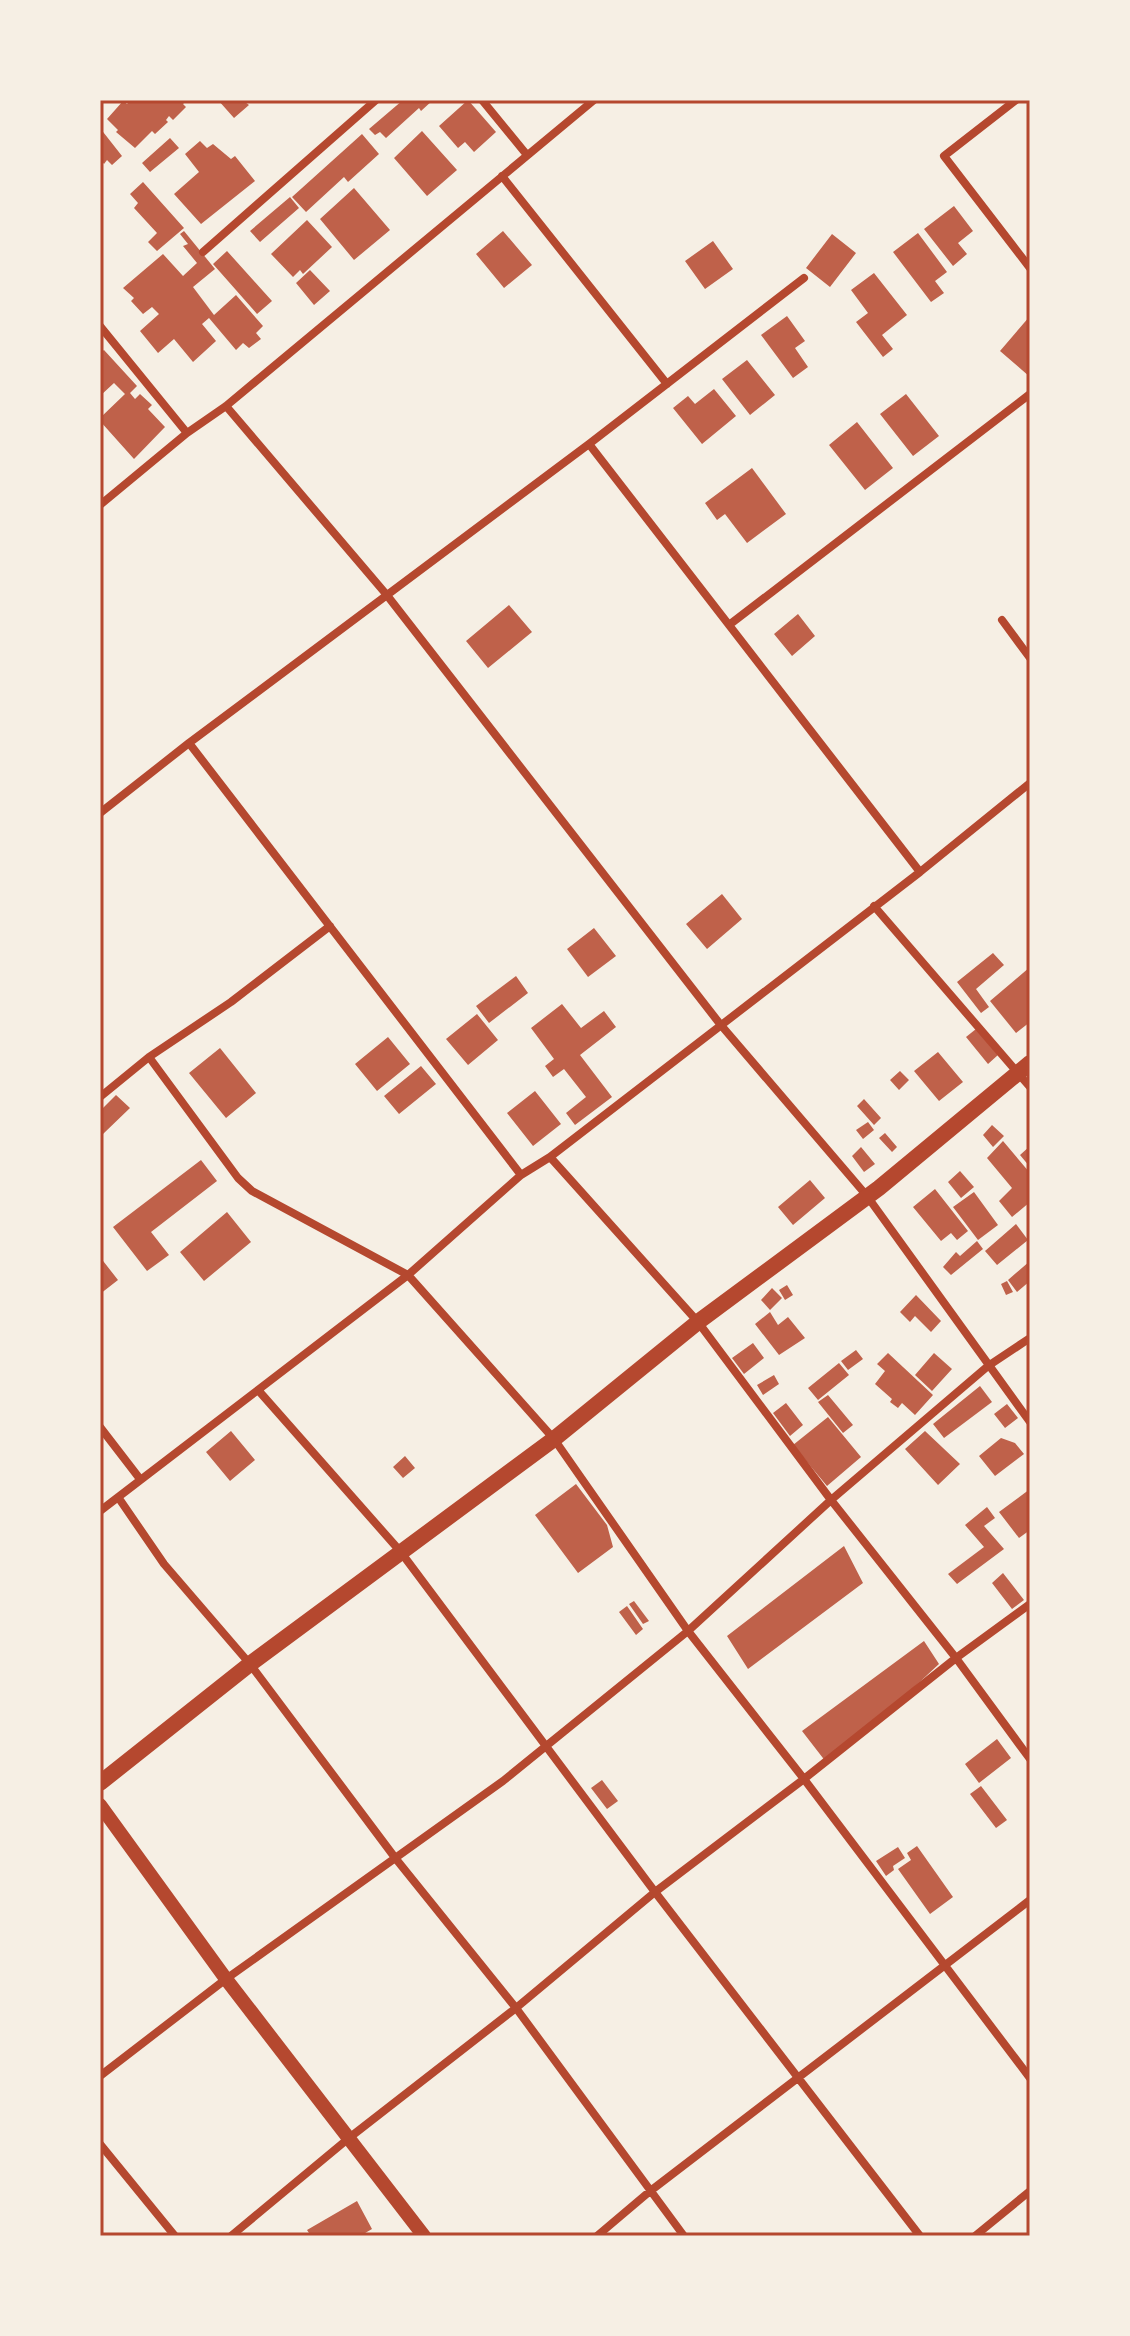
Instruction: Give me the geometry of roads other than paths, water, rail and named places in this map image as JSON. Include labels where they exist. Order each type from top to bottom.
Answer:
[{"type":"main road","points":[[100,1783],[250,1664],[554,1439],[698,1322],[867,1196],[1024,1067]]},
{"type":"street","points":[[203,252],[376,100]]},
{"type":"street","points":[[482,100],[527,155]]},
{"type":"street","points":[[100,505],[187,433],[226,406],[594,100]]},
{"type":"street","points":[[1016,100],[944,156],[1030,268]]},
{"type":"street","points":[[502,176],[667,384]]},
{"type":"street","points":[[100,813],[804,278]]},
{"type":"street","points":[[100,326],[187,433]]},
{"type":"street","points":[[729,625],[1030,394]]},
{"type":"street","points":[[226,406],[386,594],[720,1024],[867,1196],[1030,1422]]},
{"type":"street","points":[[589,444],[920,872]]},
{"type":"street","points":[[1002,620],[1030,658]]},
{"type":"street","points":[[189,743],[521,1175]]},
{"type":"street","points":[[100,1511],[408,1275],[521,1175],[550,1157],[1029,785]]},
{"type":"street","points":[[874,906],[1024,1067],[1030,1087]]},
{"type":"street","points":[[100,1097],[149,1057],[231,1002],[330,926]]},
{"type":"street","points":[[149,1057],[231,1169],[252,1191],[408,1275],[554,1439],[688,1631],[1030,2078]]},
{"type":"street","points":[[550,1157],[698,1322],[1030,1759]]},
{"type":"street","points":[[100,2076],[226,1979],[503,1781],[688,1631],[831,1500],[988,1366],[1030,1338]]},
{"type":"street","points":[[258,1390],[400,1551],[655,1892],[920,2236]]},
{"type":"street","points":[[100,1427],[140,1479]]},
{"type":"street","points":[[118,1497],[164,1564],[250,1664],[396,1859],[516,2008],[684,2236]]},
{"type":"street","points":[[231,2236],[349,2138],[516,2008],[655,1892],[1030,1604]]},
{"type":"street","points":[[100,1805],[226,1979],[424,2236]]},
{"type":"street","points":[[597,2236],[649,2192],[1030,1900]]},
{"type":"street","points":[[100,2144],[175,2236]]},
{"type":"street","points":[[975,2236],[1030,2191]]}]
